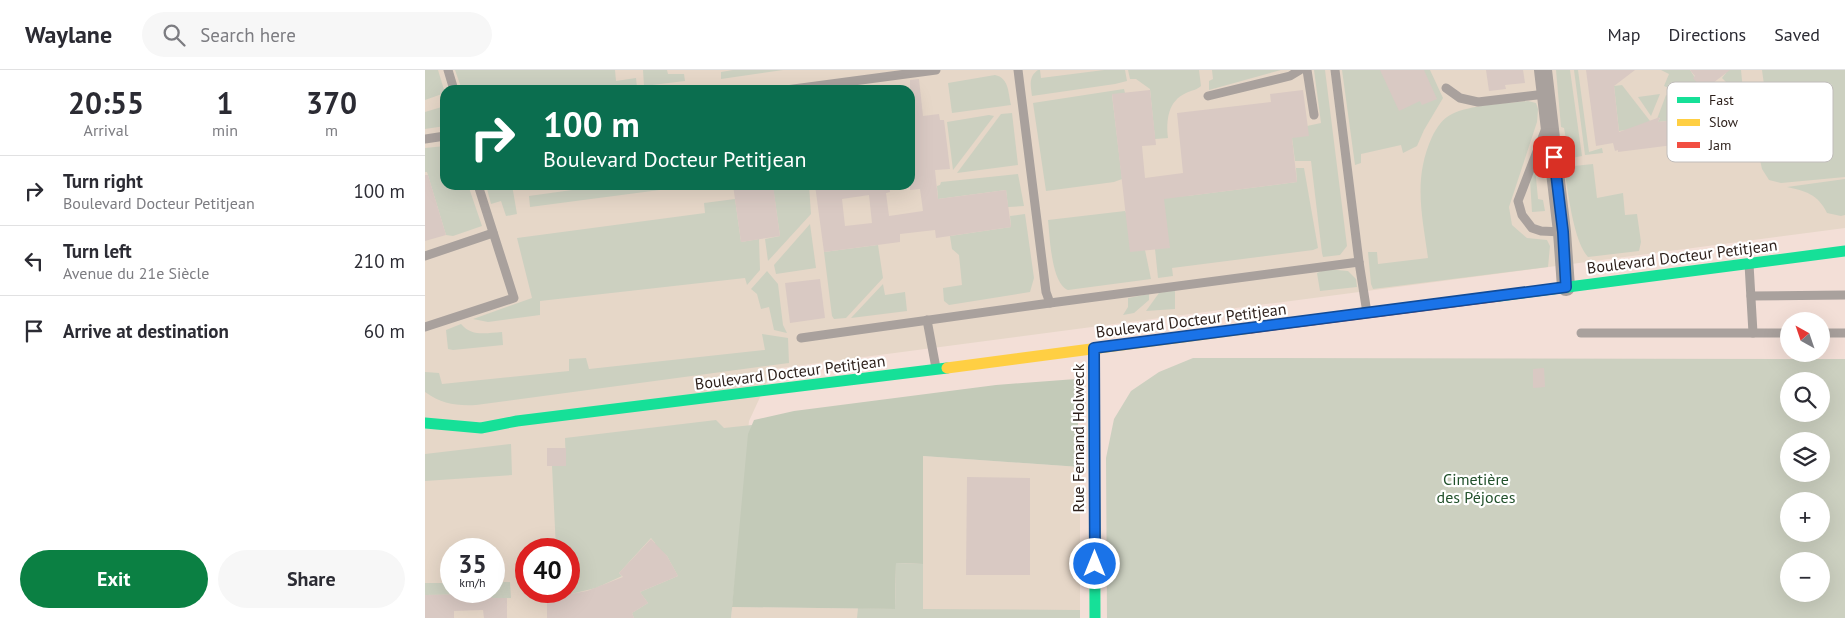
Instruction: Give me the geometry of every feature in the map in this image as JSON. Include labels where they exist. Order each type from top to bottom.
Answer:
[{"type":"main road","name":"Boulevard Docteur Petitjean","points":[[425,423],[452,427],[481,428],[937,371],[1094,348],[1845,252]]},
{"type":"main road","name":"Rue Fernand Holweck","points":[[1094,348],[1095,618]]},
{"type":"main road","name":"Boulevard Docteur Petitjean","points":[[425,412],[452,427]]},
{"type":"street","points":[[1543,70],[1563,232],[1566,287]]},
{"type":"lane","points":[[448,70],[452,85]]},
{"type":"lane","points":[[824,85],[936,70]]},
{"type":"lane","points":[[1018,70],[1046,292],[1050,303]]},
{"type":"lane","points":[[1208,96],[1290,76],[1300,70]]},
{"type":"lane","points":[[1307,70],[1314,115]]},
{"type":"lane","points":[[1335,70],[1367,313]]},
{"type":"lane","points":[[1447,88],[1460,98],[1478,102],[1546,94]]},
{"type":"lane","points":[[1549,120],[1518,201],[1522,215],[1532,228],[1541,231],[1563,232]]},
{"type":"lane","points":[[425,139],[440,137]]},
{"type":"lane","points":[[425,327],[514,298],[479,190]]},
{"type":"lane","points":[[425,256],[493,233]]},
{"type":"lane","points":[[801,338],[1359,262]]},
{"type":"lane","points":[[1749,264],[1753,333]]},
{"type":"lane","points":[[1751,296],[1845,295]]},
{"type":"lane","points":[[927,320],[937,371]]},
{"type":"lane","points":[[1581,333],[1780,333]]},
{"type":"lane","points":[[1830,333],[1845,333]]},
{"type":"shaded area","points":[[425,70],[1845,70],[1845,228],[773,369],[749,421],[729,618],[425,618]]},
{"type":"shaded area","points":[[923,456],[1080,467],[1080,618],[731,618],[732,607],[894,609],[923,564]]},
{"type":"green space","points":[[425,70],[438,70],[443,85],[440,85],[440,95],[425,100]]},
{"type":"green space","points":[[455,70],[615,70],[616,81],[636,78],[637,85],[460,85]]},
{"type":"green space","points":[[643,70],[667,70],[668,74],[684,74],[685,81],[644,85]]},
{"type":"green space","points":[[733,70],[783,70],[721,79],[721,72]]},
{"type":"green space","points":[[1040,70],[1041,78],[1104,70],[1125,70],[1127,81],[1032,96],[1031,78]]},
{"type":"green space","points":[[1128,70],[1199,70],[1201,86],[1180,96],[1169,112],[1167,124],[1168,138],[1155,139],[1150,89],[1136,79],[1130,79]]},
{"type":"green space","points":[[1212,70],[1281,70],[1209,90],[1209,81],[1213,79]]},
{"type":"green space","points":[[1314,70],[1325,70],[1347,246],[1340,255],[1323,257],[1311,161],[1295,161],[1292,138],[1307,126],[1321,123]]},
{"type":"green space","points":[[1342,70],[1430,70],[1443,98],[1417,146],[1403,153],[1401,145],[1361,154],[1361,163],[1355,165]]},
{"type":"green space","points":[[1556,70],[1570,70],[1582,156],[1572,158],[1574,166],[1593,164],[1597,198],[1623,193],[1625,215],[1637,214],[1641,242],[1639,251],[1588,257],[1582,248],[1573,221],[1561,147],[1567,145],[1564,128],[1561,127]]},
{"type":"green space","points":[[1574,70],[1578,70],[1589,152],[1602,148],[1603,153],[1585,155]]},
{"type":"green space","points":[[1661,70],[1690,70],[1698,82],[1667,82],[1667,87],[1664,86],[1669,74]]},
{"type":"green space","points":[[1724,70],[1741,70],[1742,82],[1726,82],[1722,78],[1726,73]]},
{"type":"green space","points":[[1762,70],[1845,70],[1845,177],[1781,183],[1769,180],[1762,169],[1760,162],[1833,162],[1833,82],[1764,82]]},
{"type":"green space","points":[[995,75],[1005,82],[1011,105],[952,113],[948,83]]},
{"type":"green space","points":[[1622,85],[1650,121],[1639,128],[1619,131],[1614,86]]},
{"type":"green space","points":[[1124,89],[1125,93],[1112,95],[1122,179],[1114,182],[1046,191],[1033,103]]},
{"type":"green space","points":[[1660,94],[1651,116],[1638,97]]},
{"type":"green space","points":[[1666,95],[1667,121],[1658,122],[1660,118],[1657,119]]},
{"type":"green space","points":[[1528,101],[1536,103],[1538,109],[1537,122],[1509,207],[1512,225],[1527,238],[1547,240],[1550,246],[1548,267],[1373,289],[1368,252],[1377,252],[1378,264],[1428,258],[1422,211],[1421,182],[1426,152],[1440,124],[1452,114],[1468,108]]},
{"type":"green space","points":[[440,108],[440,127],[425,129],[425,112]]},
{"type":"green space","points":[[1012,113],[1018,165],[957,173],[1001,114]]},
{"type":"green space","points":[[989,115],[994,116],[953,170],[947,122]]},
{"type":"green space","points":[[440,146],[440,190],[470,190],[482,226],[453,236],[446,235],[427,172],[425,172],[425,148]]},
{"type":"green space","points":[[1535,167],[1538,199],[1543,200],[1545,211],[1532,212],[1530,180]]},
{"type":"green space","points":[[1296,168],[1304,168],[1318,248],[1172,268],[1173,276],[1158,278],[1155,249],[1163,197],[1187,196],[1297,182]]},
{"type":"green space","points":[[1018,174],[1024,206],[1008,207],[1006,190],[938,199],[937,186],[941,182]]},
{"type":"green space","points":[[1845,179],[1845,215],[1841,216],[1827,213],[1819,201],[1810,194],[1787,187]]},
{"type":"green space","points":[[487,190],[513,190],[517,214],[506,216],[501,201],[491,204]]},
{"type":"green space","points":[[572,190],[660,190],[530,207],[529,196]]},
{"type":"green space","points":[[768,190],[809,190],[811,214],[768,261],[765,239],[780,236],[774,194]]},
{"type":"green space","points":[[735,199],[741,242],[759,239],[760,270],[747,285],[745,278],[540,301],[540,315],[488,322],[473,319],[532,298],[517,238],[705,213],[704,203]]},
{"type":"green space","points":[[1125,211],[1145,250],[1151,279],[1068,290],[1062,286],[1052,259],[1048,220]]},
{"type":"green space","points":[[1025,214],[1034,278],[1030,292],[949,305],[944,301],[943,288],[962,285],[959,255],[952,249],[950,236],[1011,227],[1010,216]]},
{"type":"green space","points":[[810,224],[816,268],[776,274],[774,265]]},
{"type":"green space","points":[[878,245],[883,278],[846,318],[834,319],[832,316],[824,252]]},
{"type":"green space","points":[[1326,269],[1348,271],[1356,279],[1357,287],[1320,291],[1317,273]]},
{"type":"green space","points":[[767,271],[778,284],[783,325],[787,333],[774,330],[769,307],[761,309],[757,294],[751,289]]},
{"type":"green space","points":[[883,284],[885,295],[905,292],[907,311],[851,318]]},
{"type":"green space","points":[[1175,290],[1175,309],[1146,311],[1159,293]]},
{"type":"green space","points":[[1149,294],[1149,300],[1134,313],[1123,315],[1128,307],[1128,298]]},
{"type":"green space","points":[[461,324],[475,333],[502,332],[503,345],[448,349],[446,330]]},
{"type":"green space","points":[[762,334],[788,338],[789,363],[476,405],[449,403],[425,392],[425,372],[439,373],[442,384],[569,371],[569,359],[586,358],[589,369],[765,350]]},
{"type":"green space","name":"Cimetière des Péjoces","points":[[1193,358],[1780,359],[1780,362],[1830,362],[1830,359],[1845,359],[1845,618],[1107,618],[1106,458],[1114,419],[1131,391],[1159,372]]},
{"type":"green space","points":[[1076,379],[1080,467],[923,456],[923,564],[896,563],[895,609],[732,607],[748,434],[754,420],[794,411],[996,385]]},
{"type":"green space","points":[[716,420],[724,428],[752,425],[731,618],[634,618],[632,613],[648,603],[640,592],[678,576],[667,556],[654,544],[651,538],[619,573],[622,576],[596,588],[580,592],[580,538],[555,538],[552,466],[566,466],[565,438]]},
{"type":"green space","points":[[511,444],[512,475],[425,481],[425,454]]},
{"type":"green space","points":[[896,563],[923,564],[923,609],[1080,610],[1080,618],[857,618],[858,608],[895,609]]},
{"type":"green space","points":[[505,582],[510,582],[511,598],[505,598]]},
{"type":"green space","points":[[425,583],[440,583],[440,595],[425,595]]},
{"type":"building","points":[[1380,70],[1424,70],[1437,99],[1422,105],[1420,101],[1399,111]]},
{"type":"building","points":[[1486,70],[1523,70],[1525,83],[1505,85],[1506,89],[1489,91]]},
{"type":"building","points":[[1586,70],[1635,70],[1614,86],[1619,132],[1660,117],[1658,122],[1667,121],[1667,146],[1618,152],[1618,150],[1615,151],[1613,143],[1596,146]]},
{"type":"building","points":[[1690,70],[1730,70],[1714,82],[1696,82],[1693,78],[1695,76]]},
{"type":"building","points":[[919,79],[923,116],[939,114],[940,120],[944,120],[950,169],[935,170],[938,199],[1006,190],[1011,227],[936,238],[935,230],[900,234],[900,242],[824,252],[816,190],[890,190],[890,192],[886,193],[889,216],[923,211],[920,189],[915,190],[915,85],[910,85],[910,80]],"holes":[[[869,195],[872,223],[845,226],[842,199]]]},
{"type":"building","points":[[1150,90],[1156,145],[1142,146],[1145,178],[1183,173],[1177,113],[1271,102],[1270,94],[1303,90],[1309,136],[1292,138],[1297,182],[1164,199],[1170,248],[1130,252],[1112,94]]},
{"type":"building","points":[[425,175],[428,175],[446,235],[425,241]]},
{"type":"building","points":[[734,190],[774,190],[780,236],[741,242]]},
{"type":"building","points":[[820,279],[825,318],[790,323],[785,283]]},
{"type":"building","points":[[1544,368],[1545,387],[1533,388],[1533,369]]},
{"type":"building","points":[[547,448],[566,448],[566,466],[547,466]]},
{"type":"building","points":[[967,477],[1030,478],[1030,575],[966,575]]},
{"type":"building","points":[[651,539],[667,556],[678,576],[640,592],[648,603],[632,613],[634,618],[547,618],[547,603],[580,603],[580,592],[623,577],[619,573]]},
{"type":"building","points":[[425,595],[440,595],[440,603],[505,603],[505,598],[507,598],[507,618],[484,618],[483,610],[454,611],[454,618],[425,618]]},
{"type":"traffic: fast","points":[[1499,296],[1845,251]]},
{"type":"traffic: fast","points":[[1094,349],[1095,618]]},
{"type":"traffic: fast","points":[[425,423],[481,428],[517,421],[947,368]]},
{"type":"traffic: slow","points":[[947,368],[1251,328]]},
{"type":"traffic: jam","points":[[1251,328],[1499,296]]},
{"type":"route","points":[[1095,564],[1094,348],[1566,287],[1563,232],[1554,157]]}]
